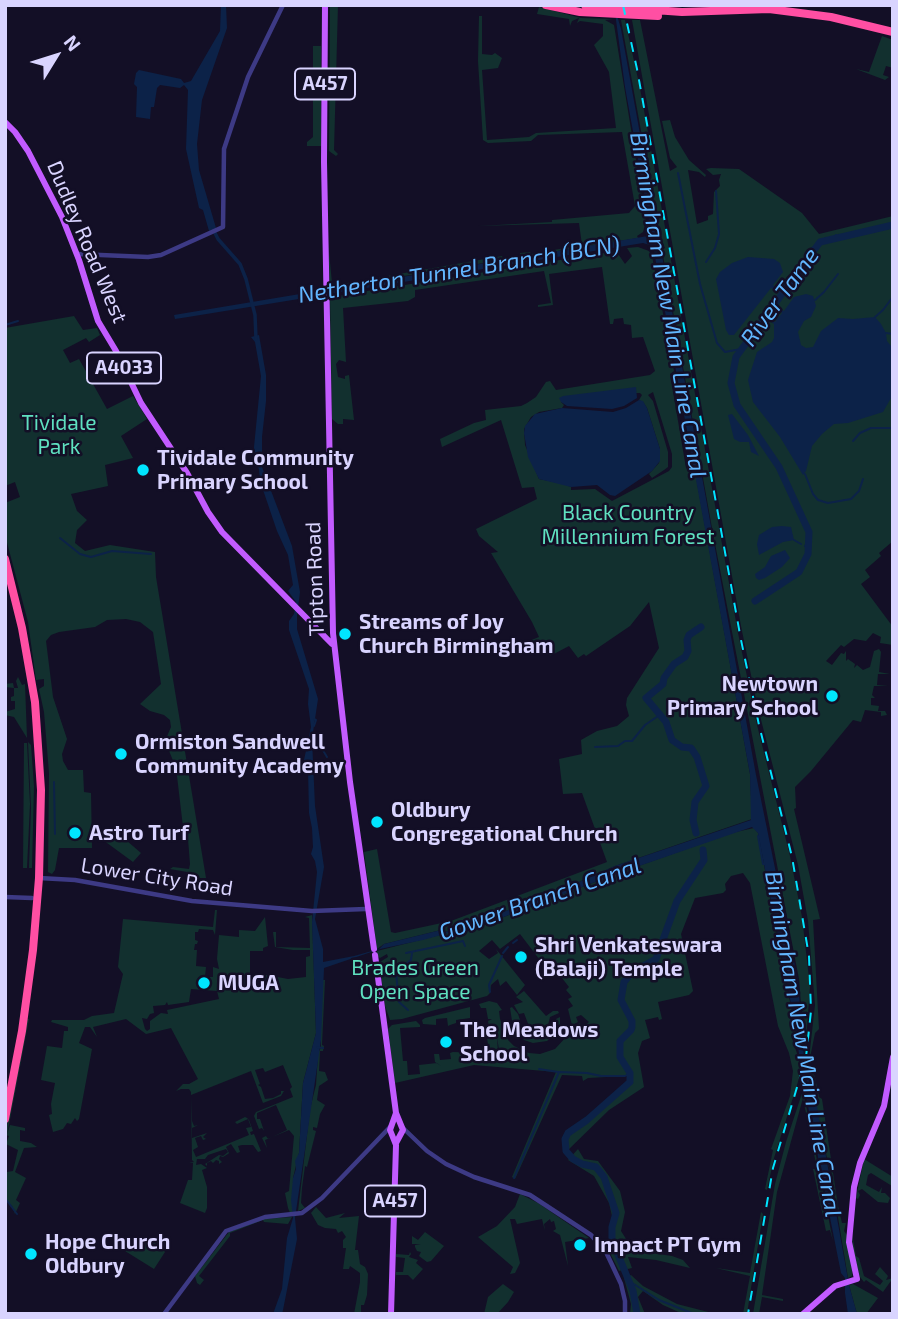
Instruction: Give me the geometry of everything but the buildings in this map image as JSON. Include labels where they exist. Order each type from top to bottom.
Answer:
[{"type":"highway","points":[[546,5],[580,12],[620,15],[682,16],[759,7],[773,11]]},
{"type":"highway","points":[[585,5],[637,10],[773,11],[814,16],[893,34]]},
{"type":"highway","points":[[5,559],[31,703],[36,840],[35,899],[20,1030],[5,1119]]},
{"type":"highway","points":[[5,575],[12,592]]},
{"type":"highway","points":[[5,1097],[20,1030]]},
{"type":"main road","name":"Tipton Road","points":[[325,5],[324,162],[330,635],[336,663]]},
{"type":"main road","name":"Dudley Road West","points":[[5,122],[15,132],[39,170],[78,257],[98,321],[135,392],[184,468],[213,520],[292,605],[316,625]]},
{"type":"main road","name":"A4033","points":[[316,625],[330,635]]},
{"type":"main road","name":"A4033","points":[[316,625],[336,663]]},
{"type":"main road","name":"A457","points":[[336,663],[368,910]]},
{"type":"main road","points":[[359,848],[396,1114],[402,1126]]},
{"type":"main road","points":[[803,1314],[842,1283],[855,1280],[849,1242],[854,1187],[860,1163],[884,1106],[893,1057]]},
{"type":"main road","points":[[396,1114],[392,1125],[396,1135]]},
{"type":"main road","points":[[392,1125],[402,1126]]},
{"type":"main road","points":[[396,1135],[402,1126]]},
{"type":"main road","name":"A457","points":[[391,1314],[396,1135]]},
{"type":"street","points":[[78,257],[154,257],[172,252],[219,230],[224,223],[224,149],[247,77],[283,5]]},
{"type":"street","name":"Lower City Road","points":[[36,878],[94,883],[175,900],[314,911],[368,910]]},
{"type":"street","points":[[5,897],[35,899]]},
{"type":"street","points":[[164,1314],[226,1231],[265,1217],[295,1215],[322,1198],[392,1125]]},
{"type":"street","points":[[402,1126],[446,1164],[474,1177],[530,1195],[591,1236],[604,1249],[621,1284],[625,1314]]},
{"type":"street","points":[[380,1136],[411,1136]]},
{"type":"green space","points":[[330,5],[338,5],[336,156],[329,151]]},
{"type":"green space","points":[[539,7],[581,18],[613,19],[605,20],[614,25],[646,221],[643,232],[638,238],[330,288],[328,241],[332,283],[341,284],[582,245],[579,223],[478,226],[552,222],[629,213],[635,206],[622,132],[538,135],[531,141],[488,143],[483,140],[478,61],[479,16],[482,16],[482,54],[495,53],[502,58],[498,68],[482,70],[487,140],[529,137],[536,133],[616,128],[609,72],[594,45],[603,36],[603,24],[580,21],[577,23],[579,18],[572,21],[570,26],[569,19],[537,14]]},
{"type":"green space","points":[[621,20],[625,20],[640,88],[738,633],[802,917],[810,987],[805,1055],[799,979],[712,528],[662,250],[665,248],[660,236]]},
{"type":"green space","points":[[632,20],[640,20],[670,171],[677,167],[670,158],[662,121],[670,120],[675,137],[689,160],[706,175],[705,177],[699,172],[688,170],[697,224],[708,220],[708,216],[713,214],[714,192],[720,186],[721,174],[713,175],[706,169],[711,168],[739,169],[802,213],[819,234],[893,216],[893,541],[865,570],[870,577],[861,584],[893,627],[893,645],[880,643],[881,637],[873,633],[866,641],[854,639],[844,647],[841,645],[826,661],[832,665],[841,653],[846,651],[846,661],[848,659],[855,664],[854,668],[857,665],[863,670],[870,667],[874,651],[879,649],[879,672],[890,674],[878,674],[877,685],[888,686],[874,686],[872,695],[875,698],[871,698],[871,705],[879,706],[878,711],[885,711],[887,715],[881,716],[881,712],[865,710],[861,722],[853,720],[795,787],[794,809],[820,919],[813,920],[819,1029],[815,1033],[809,1063],[819,1097],[822,1099],[838,1206],[842,1223],[846,1223],[844,1231],[852,1267],[852,1276],[848,1278],[833,1187],[808,1068],[815,1005],[808,921],[798,865],[757,704],[741,626]]},
{"type":"green space","points":[[882,36],[893,40],[893,68],[886,66],[883,75],[889,77],[885,80],[856,69],[869,72]]},
{"type":"green space","points":[[313,46],[321,46],[321,146],[307,146],[307,142],[313,137]]},
{"type":"green space","name":"Black Country Millennium Forest","points":[[638,247],[649,251],[652,256],[674,371],[670,374],[686,468],[695,471],[750,774],[752,819],[615,866],[552,894],[462,927],[384,944],[377,949],[364,852],[377,849],[391,932],[395,933],[451,921],[607,862],[582,793],[563,794],[559,759],[582,754],[581,740],[597,731],[617,726],[629,716],[627,698],[659,648],[649,602],[630,626],[586,656],[584,654],[578,658],[569,646],[550,656],[544,646],[533,650],[529,641],[539,637],[532,622],[491,553],[498,552],[479,536],[476,529],[537,499],[534,487],[522,488],[501,420],[442,447],[440,439],[486,420],[485,410],[527,403],[536,397],[546,382],[550,381],[556,390],[650,375],[655,371],[643,337],[632,338],[631,325],[624,324],[623,318],[614,319],[613,324],[610,324],[602,267],[549,274],[553,305],[538,307],[551,303],[544,271],[415,290],[415,297],[408,301],[343,308],[346,362],[339,360],[336,364],[338,377],[345,379],[345,376],[349,375],[354,420],[343,419],[343,424],[338,424],[332,419],[330,297],[616,251],[625,264],[632,256],[627,248]],"holes":[[[653,392],[672,454],[672,467],[669,471],[612,501],[595,489],[571,490],[571,487],[564,484],[539,479],[525,445],[524,429],[531,417],[539,412],[562,408],[564,405],[561,402],[640,393],[642,395],[639,400],[647,408],[660,449],[659,463],[649,474],[652,478],[668,467],[668,452],[653,401],[648,395]]]},
{"type":"green space","name":"Tividale Park","points":[[74,316],[83,330],[97,328],[100,335],[89,342],[86,338],[63,350],[70,363],[79,359],[107,409],[133,396],[147,419],[121,436],[133,458],[105,465],[108,486],[71,494],[77,511],[87,520],[77,530],[75,543],[85,551],[110,545],[155,552],[156,577],[206,878],[193,878],[193,873],[170,869],[189,869],[190,864],[177,776],[165,741],[171,727],[170,720],[140,704],[161,684],[153,632],[140,622],[126,619],[107,620],[95,627],[59,632],[46,641],[53,697],[67,739],[62,754],[63,761],[68,770],[83,770],[84,792],[91,793],[92,848],[59,848],[55,870],[52,874],[48,872],[49,773],[44,712],[39,689],[44,686],[44,679],[36,680],[28,622],[5,535],[5,503],[20,497],[15,482],[5,486],[5,328]]},
{"type":"green space","points":[[18,677],[22,685],[25,684],[27,738],[14,717],[5,715],[5,712],[15,709],[15,701],[11,701],[14,688],[18,688]]},
{"type":"green space","points":[[13,683],[14,688],[5,687],[5,684]]},
{"type":"green space","points":[[28,742],[31,745],[34,786],[32,868],[29,868],[31,808]]},
{"type":"green space","points":[[24,743],[27,743],[30,804],[27,868],[23,868]]},
{"type":"green space","points":[[112,828],[141,853],[133,862],[103,840]]},
{"type":"green space","name":"Brades Green Open Space","points":[[754,828],[758,833],[797,1034],[791,1035],[802,1069],[774,1158],[767,1190],[771,1149],[790,1096],[793,1071],[778,1026],[750,883],[743,873],[731,876],[723,893],[695,898],[681,934],[693,991],[689,995],[658,1002],[662,1019],[659,1020],[658,1017],[645,1020],[650,1038],[642,1041],[638,1053],[644,1087],[609,1110],[566,1152],[565,1136],[628,1084],[631,1079],[629,1073],[625,1076],[588,1078],[583,1081],[582,1076],[562,1075],[515,1179],[512,1177],[556,1072],[474,1065],[395,1083],[388,1029],[392,1025],[416,1021],[420,1025],[400,1028],[403,1061],[407,1061],[408,1075],[420,1074],[419,1065],[437,1063],[434,1054],[439,1054],[440,1060],[451,1059],[450,1053],[453,1052],[485,1053],[486,1057],[500,1056],[497,1037],[498,1053],[489,1054],[487,1037],[497,1035],[490,1034],[488,1021],[492,1019],[488,1019],[486,1008],[481,1008],[479,1004],[489,1001],[497,1003],[502,1010],[499,1011],[500,1019],[508,1040],[529,1053],[540,1054],[555,1049],[567,1036],[570,1028],[580,1023],[582,1027],[589,1022],[581,1015],[576,1017],[578,1022],[572,1025],[568,1009],[573,1006],[568,999],[572,997],[566,990],[569,987],[551,964],[546,968],[520,934],[500,949],[492,940],[479,951],[489,959],[498,953],[496,949],[525,985],[517,995],[506,981],[500,986],[498,979],[491,985],[487,996],[402,1019],[390,1020],[385,1006],[380,966],[380,962],[388,957],[387,954],[380,958],[377,951],[463,929],[467,931],[731,833]]},
{"type":"green space","points":[[217,910],[215,935],[213,930],[199,929],[195,932],[195,940],[198,941],[194,950],[197,950],[196,966],[206,967],[205,977],[213,977],[213,967],[219,969],[219,935],[239,937],[239,930],[255,931],[265,917],[268,946],[263,948],[263,951],[250,951],[250,978],[267,975],[288,979],[306,977],[306,957],[310,956],[310,950],[275,947],[273,932],[276,932],[276,947],[310,948],[309,918],[305,917],[312,915],[316,1033],[303,1083],[299,1153],[293,1178],[293,1212],[290,1213],[285,1193],[289,1191],[294,1136],[289,1130],[272,1137],[287,1130],[276,1105],[257,1113],[257,1119],[260,1119],[264,1131],[259,1129],[254,1116],[256,1112],[293,1097],[290,1089],[292,1087],[283,1065],[265,1072],[263,1068],[255,1070],[265,1099],[273,1098],[284,1091],[281,1096],[263,1103],[251,1071],[191,1095],[189,1089],[176,1091],[183,1084],[198,1079],[171,1028],[146,1034],[126,1019],[93,1027],[97,1037],[90,1027],[85,1027],[79,1043],[92,1049],[77,1121],[75,1118],[71,1124],[67,1123],[63,1129],[53,1132],[49,1115],[52,1114],[55,1083],[41,1080],[47,1046],[62,1048],[64,1031],[68,1031],[68,1027],[51,1022],[52,1020],[84,1020],[114,1013],[123,974],[118,967],[123,919],[213,927]],"holes":[[[191,989],[217,991],[219,999],[167,1010],[168,1014],[161,1013],[150,1021],[150,1029],[145,1029],[142,1018],[147,1019],[154,1013],[153,1006],[165,1005],[167,1002],[168,1005],[189,1002]]]},
{"type":"green space","points":[[323,980],[324,1046],[323,1051],[320,1051],[319,1071],[325,1072],[328,1080],[319,1086],[317,1100],[325,1105],[317,1128],[313,1127],[316,1131],[307,1167],[305,1166],[302,1188],[301,1203],[305,1208],[298,1211],[310,1109],[316,1085],[318,1054],[321,1047]]},
{"type":"green space","points":[[524,991],[546,1016],[553,1011],[559,1013],[550,1017],[548,1025],[543,1029],[530,1029],[524,1013],[519,1014],[514,1005],[523,1002],[516,997]]},
{"type":"green space","points":[[470,1007],[470,1018],[456,1020],[456,1023],[448,1026],[447,1018],[436,1019],[436,1025],[423,1024],[422,1020],[425,1018]]},
{"type":"green space","points":[[512,1007],[529,1035],[541,1036],[549,1032],[560,1017],[560,1029],[547,1041],[533,1043],[524,1040],[513,1027]]},
{"type":"green space","points":[[26,1019],[29,1019],[7,1135],[10,1125],[25,1128],[25,1131],[20,1130],[20,1141],[37,1147],[24,1148],[15,1172],[26,1178],[16,1200],[20,1203],[15,1214],[5,1199],[5,1174],[13,1171],[18,1150],[6,1144],[9,1136],[6,1135],[5,1140],[5,1133],[25,1038],[23,1036]]},
{"type":"green space","points":[[803,1090],[833,1241],[830,1230],[826,1231],[813,1169],[817,1169],[803,1098],[777,1192],[762,1295],[783,1301],[762,1297],[759,1314],[753,1314],[775,1184]]},
{"type":"green space","points":[[191,1097],[192,1121],[194,1126],[198,1125],[192,1128],[192,1138],[207,1133],[203,1137],[206,1139],[203,1140],[201,1136],[195,1138],[198,1147],[193,1150],[196,1157],[249,1135],[246,1128],[251,1127],[249,1120],[253,1131],[250,1132],[251,1135],[254,1134],[261,1151],[258,1152],[253,1145],[242,1145],[238,1146],[240,1152],[237,1153],[231,1144],[226,1147],[229,1153],[223,1157],[220,1156],[222,1162],[219,1164],[216,1160],[207,1163],[207,1166],[205,1164],[219,1155],[223,1156],[228,1152],[226,1149],[208,1155],[205,1159],[197,1159],[196,1165],[201,1164],[207,1168],[202,1170],[207,1187],[205,1213],[180,1203],[188,1180],[192,1180],[193,1163],[189,1163],[194,1162],[192,1160]]},
{"type":"green space","points":[[245,1117],[248,1119],[237,1124],[235,1122]]},
{"type":"green space","points":[[578,1149],[584,1159],[598,1161],[620,1191],[625,1212],[621,1231],[630,1245],[644,1252],[683,1260],[690,1268],[628,1257],[632,1268],[619,1271],[608,1249],[612,1216],[609,1203],[594,1176],[568,1160]]},
{"type":"green space","points":[[864,1159],[893,1177],[892,1186],[871,1173],[866,1185],[879,1192],[882,1187],[881,1193],[890,1198],[888,1203],[878,1202],[862,1189],[858,1191],[858,1199],[856,1198]]},
{"type":"green space","points":[[520,1194],[589,1238],[565,1242],[568,1266],[560,1235],[553,1231],[556,1229],[554,1221],[551,1222],[550,1219],[544,1224],[545,1231],[542,1219],[517,1224],[515,1219],[510,1219],[520,1263],[515,1273],[510,1274],[513,1267],[478,1237],[497,1226],[515,1207]]},
{"type":"green space","points":[[316,1207],[326,1218],[345,1213],[339,1218],[359,1216],[355,1250],[358,1250],[360,1264],[368,1274],[367,1295],[364,1305],[361,1305],[361,1314],[354,1314],[360,1273],[350,1266],[349,1269],[343,1269],[346,1248],[343,1248],[343,1240],[346,1237],[342,1231],[338,1233],[336,1229],[318,1225],[311,1213]]},
{"type":"green space","points":[[761,1212],[763,1214],[747,1314],[743,1314],[750,1276],[716,1268],[750,1273]]},
{"type":"green space","points":[[292,1217],[288,1224],[263,1220],[230,1233],[199,1276],[204,1280],[200,1285],[197,1283],[195,1276],[229,1232],[263,1219]]},
{"type":"green space","points":[[425,1232],[444,1246],[427,1262],[419,1256],[421,1252],[415,1247],[421,1244],[412,1244],[412,1236],[418,1240]]},
{"type":"green space","points":[[852,1233],[856,1256],[864,1276],[880,1285],[883,1281],[875,1274],[880,1267],[888,1276],[886,1280],[893,1278],[883,1292],[860,1277],[853,1251]]},
{"type":"green space","points":[[135,1238],[160,1245],[165,1252],[154,1269],[125,1251]]},
{"type":"green space","points":[[410,1252],[409,1257],[418,1260],[416,1263],[423,1269],[413,1280],[408,1275],[396,1275],[396,1272],[403,1272],[405,1258],[396,1257],[396,1254],[409,1255]]},
{"type":"green space","points":[[631,1275],[643,1286],[677,1304],[716,1314],[683,1314],[663,1305],[643,1291],[638,1297],[645,1314],[630,1314],[631,1304],[624,1278]]},
{"type":"green space","points":[[503,1284],[514,1292],[508,1302],[497,1314],[484,1314],[488,1297]]},
{"type":"green space","points":[[853,1284],[878,1298],[866,1314],[857,1314],[849,1285]]},
{"type":"water","points":[[221,5],[226,5],[227,28],[202,100],[197,144],[199,170],[216,228],[209,231],[203,210],[199,208],[186,149],[188,90],[184,85],[180,88],[160,85],[157,88],[154,107],[151,107],[150,119],[136,117],[137,87],[134,84],[139,70],[181,79],[184,83],[191,81],[220,31]]},
{"type":"water","points":[[614,5],[621,29],[756,775],[798,981],[804,1057],[815,1095],[849,1285],[857,1314],[848,1314],[845,1278],[841,1273],[805,1091],[807,1077],[799,1054],[758,833],[752,827],[616,874],[467,931],[463,929],[380,949],[324,968],[321,1040],[295,1218],[297,1239],[282,1314],[273,1314],[282,1289],[287,1238],[293,1218],[291,1200],[295,1161],[299,1153],[303,1083],[316,1033],[312,922],[317,872],[311,854],[313,847],[308,769],[304,760],[311,727],[309,689],[289,630],[289,621],[294,614],[296,602],[288,591],[293,585],[288,555],[277,531],[255,463],[261,376],[255,342],[251,337],[259,335],[266,375],[262,467],[292,546],[300,592],[297,629],[318,699],[312,739],[315,806],[324,867],[315,919],[323,949],[323,962],[379,949],[384,944],[462,927],[552,894],[615,866],[751,820],[750,774],[653,246],[643,243],[175,319],[174,315],[648,236],[650,226],[625,87]]},
{"type":"water","points":[[748,257],[774,259],[780,263],[783,272],[773,285],[777,289],[771,288],[734,335],[729,335],[716,279],[720,272],[732,263]]},
{"type":"water","points":[[806,294],[813,296],[816,306],[811,317],[804,321],[798,332],[801,345],[806,348],[813,347],[821,331],[838,318],[875,317],[891,346],[893,383],[891,398],[883,412],[848,423],[834,424],[822,434],[812,446],[803,475],[780,437],[753,402],[748,380],[757,352],[774,338],[774,324],[770,321],[775,322],[782,313],[779,309],[784,311],[794,297]]},
{"type":"water","points":[[636,387],[637,398],[612,409],[567,406],[559,398],[563,396]]},
{"type":"water","points":[[639,400],[643,401],[647,408],[660,449],[660,461],[652,471],[615,496],[597,485],[571,487],[539,479],[528,457],[524,433],[525,426],[535,414],[562,408],[613,412]]},
{"type":"water","points":[[732,414],[748,435],[759,456],[751,452],[749,442],[734,439],[728,415]]},
{"type":"water","points":[[772,527],[791,527],[794,540],[783,542],[759,555],[759,535]]},
{"type":"water","points":[[785,550],[790,558],[782,567],[765,578],[756,578],[755,574],[765,567],[771,556]]},
{"type":"waterway","points":[[678,173],[700,284],[717,343],[725,352],[741,349]]},
{"type":"waterway","points":[[706,262],[715,248],[719,234],[716,191]]},
{"type":"waterway","name":"River Tame","points":[[755,601],[799,572],[808,554],[809,532],[779,467],[737,405],[731,383],[736,357],[820,242],[893,225]]},
{"type":"waterway","points":[[213,229],[218,239],[240,264],[246,279],[255,315],[256,339]]},
{"type":"waterway","points":[[815,300],[838,274]]},
{"type":"waterway","points":[[875,317],[892,298]]},
{"type":"waterway","points":[[5,325],[18,321]]},
{"type":"waterway","points":[[886,333],[893,334]]},
{"type":"waterway","points":[[853,441],[860,433],[871,428],[893,428]]},
{"type":"waterway","points":[[805,474],[813,494],[818,500],[828,503],[851,499],[859,491],[863,479]]},
{"type":"waterway","points":[[60,538],[80,554],[91,557],[112,551],[151,554]]},
{"type":"waterway","points":[[794,540],[801,544]]},
{"type":"waterway","name":"River Tame","points":[[805,546],[809,541]]},
{"type":"waterway","name":"River Tame","points":[[696,833],[693,820],[695,802],[706,786],[697,757],[691,748],[682,747],[672,740],[666,722],[646,698],[663,684],[674,664],[685,657],[689,635],[701,627]]},
{"type":"waterway","points":[[595,747],[618,746],[625,741],[632,741],[645,725],[661,714]]},
{"type":"waterway","points":[[314,719],[314,726]]},
{"type":"waterway","points":[[319,737],[327,757]]},
{"type":"waterway","points":[[54,782],[55,834]]},
{"type":"waterway","name":"Birmingham New Main Line Canal","points":[[758,836],[765,864]]},
{"type":"waterway","name":"River Tame","points":[[637,1314],[633,1291],[612,1240],[616,1213],[604,1177],[596,1167],[573,1159],[566,1151],[565,1139],[568,1133],[630,1082],[630,1073],[620,1057],[620,1041],[632,1027],[632,1021],[621,1000],[624,982],[632,972],[656,959],[677,901],[704,860],[703,850]]},
{"type":"waterway","points":[[513,943],[517,940]]},
{"type":"waterway","name":"Gower Branch Canal","points":[[406,953],[463,941],[465,946]]},
{"type":"waterway","points":[[503,953],[508,947]]},
{"type":"waterway","points":[[403,966],[411,960],[412,953]]},
{"type":"waterway","points":[[490,992],[489,985],[502,956]]},
{"type":"waterway","points":[[399,969],[396,971],[399,1002],[408,1010]]},
{"type":"waterway","points":[[317,1047],[323,1048]]},
{"type":"waterway","points":[[539,1069],[558,1072]]},
{"type":"waterway","points":[[514,1178],[559,1072],[601,1076],[625,1076],[630,1073]]},
{"type":"waterway","points":[[5,1198],[17,1214]]},
{"type":"waterway","points":[[629,1281],[659,1300],[694,1314]]},
{"type":"railway","points":[[623,5],[741,640],[792,857],[809,956],[811,1011],[806,1057],[773,1168],[748,1314]]},
{"type":"place","name":"Tividale Community Primary School","points":[[143,470]]},
{"type":"place","name":"Streams of Joy Church Birmingham","points":[[345,634]]},
{"type":"place","name":"Newtown Primary School","points":[[832,696]]},
{"type":"place","name":"Ormiston Sandwell Community Academy","points":[[121,754]]},
{"type":"place","name":"Oldbury Congregational Church","points":[[377,822]]},
{"type":"place","name":"Astro Turf","points":[[75,833]]},
{"type":"place","name":"Shri Venkateswara (Balaji) Temple","points":[[521,957]]},
{"type":"place","name":"MUGA","points":[[204,983]]},
{"type":"place","name":"The Meadows School","points":[[446,1042]]},
{"type":"place","name":"Impact PT Gym","points":[[580,1245]]},
{"type":"place","name":"Hope Church Oldbury","points":[[31,1254]]},
{"type":"water label","name":"Netherton Tunnel Branch (BCN)","points":[[459,270]]}]
